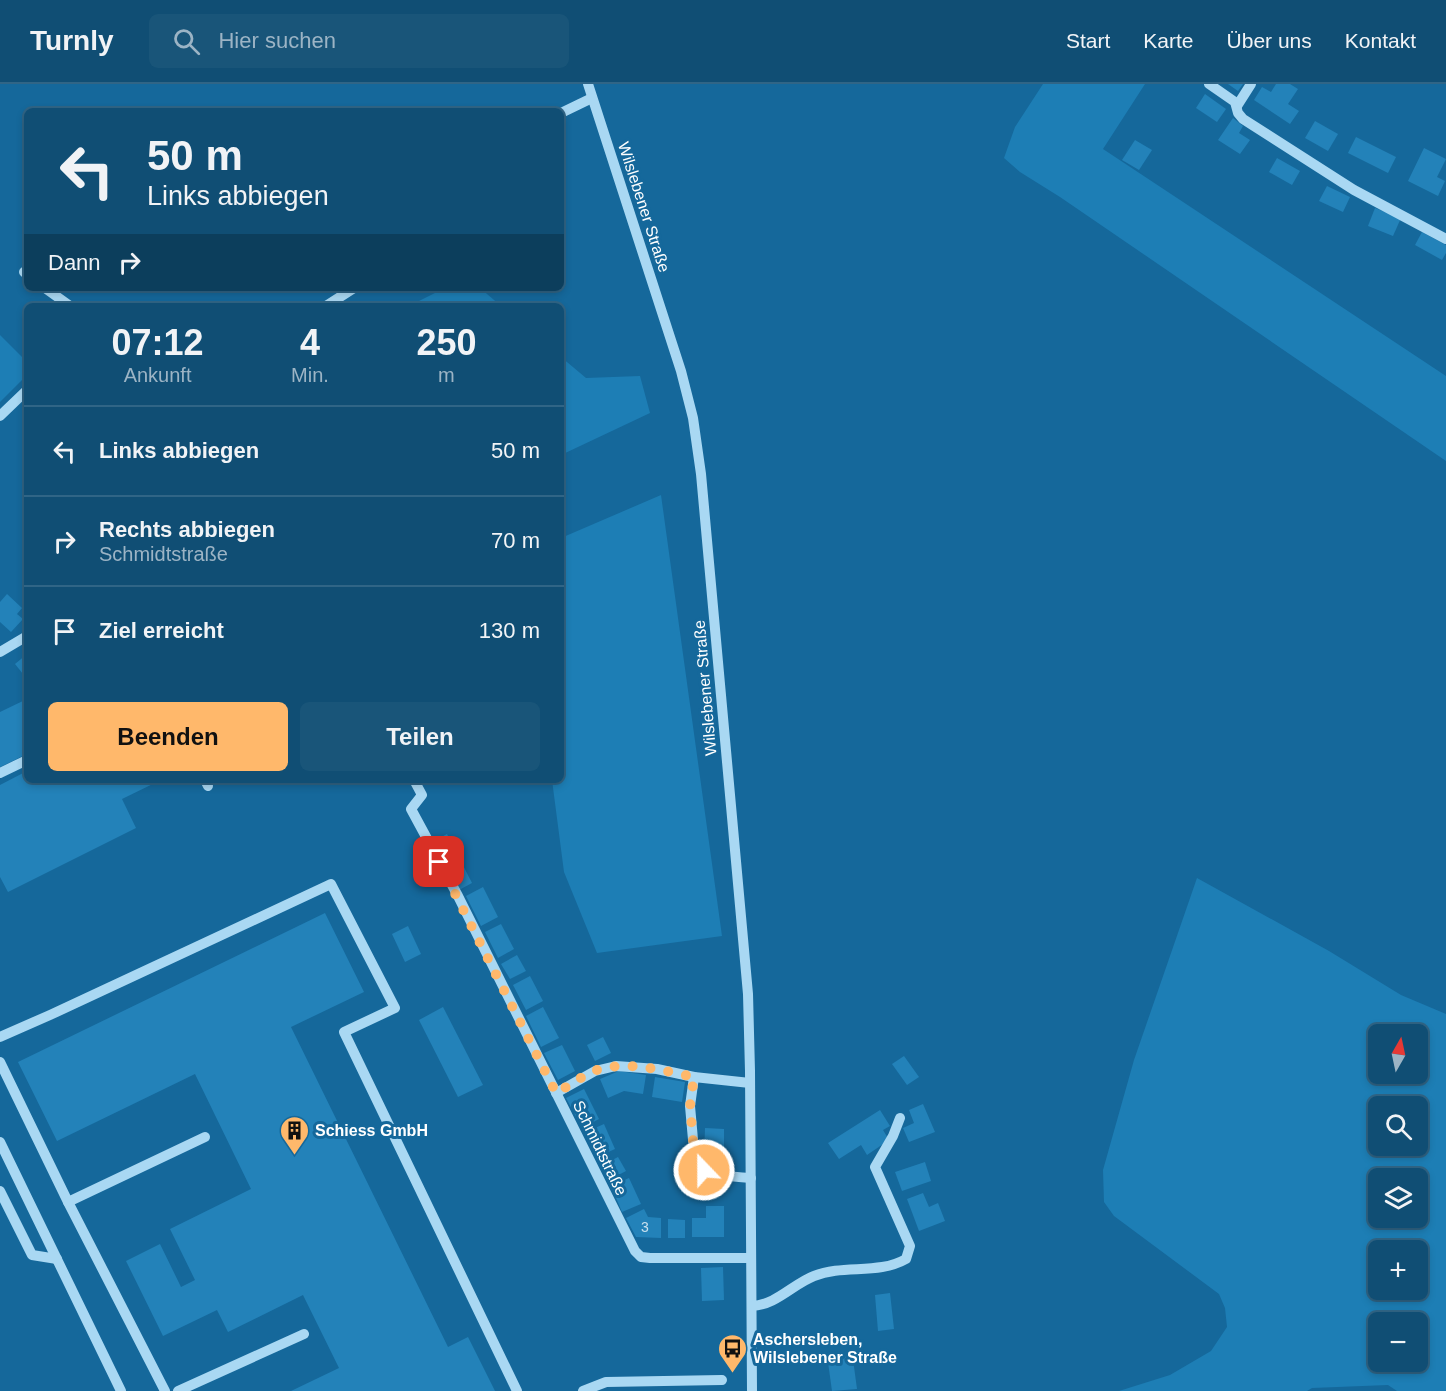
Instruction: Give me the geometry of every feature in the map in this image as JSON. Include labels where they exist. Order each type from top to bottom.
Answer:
[{"type":"street","name":"Wilslebener Straße","points":[[588,84],[676,355],[693,418],[701,474],[746,970],[750,1071],[753,1391]]},
{"type":"street","points":[[1209,84],[1230,98],[1243,118],[1354,190],[1446,239]]},
{"type":"street","points":[[1237,106],[1251,84]]},
{"type":"street","points":[[564,112],[592,98]]},
{"type":"street","points":[[49,291],[66,303]]},
{"type":"street","points":[[331,303],[349,291]]},
{"type":"street","points":[[0,416],[24,393]]},
{"type":"street","points":[[0,652],[24,638]]},
{"type":"street","points":[[0,773],[24,761]]},
{"type":"street","name":"Schmidtstraße","points":[[416,783],[422,795],[411,809],[458,896],[635,1251],[641,1257],[751,1258]]},
{"type":"street","points":[[0,1036],[61,1010],[331,884],[395,1008],[344,1032],[517,1391]]},
{"type":"street","points":[[0,1062],[68,1202],[165,1391]]},
{"type":"street","points":[[556,1093],[595,1071],[616,1065],[750,1083]]},
{"type":"street","points":[[694,1077],[690,1106],[695,1162],[704,1170],[751,1178]]},
{"type":"street","points":[[752,1306],[761,1306],[772,1301],[816,1275],[896,1265],[906,1259],[910,1246],[875,1167],[893,1136],[900,1118]]},
{"type":"street","points":[[68,1202],[205,1137]]},
{"type":"street","points":[[0,1144],[121,1391]]},
{"type":"street","points":[[0,1191],[32,1255],[57,1258]]},
{"type":"street","points":[[178,1391],[304,1334]]},
{"type":"street","points":[[583,1391],[606,1382],[722,1380]]},
{"type":"shaded area","points":[[1043,84],[1145,84],[1103,149],[1446,376],[1446,461],[1020,172],[1004,158],[1015,127]]},
{"type":"shaded area","points":[[439,291],[484,291],[498,303],[415,303]]},
{"type":"shaded area","points":[[0,335],[24,359],[24,378],[0,402]]},
{"type":"shaded area","points":[[564,360],[586,378],[640,376],[650,413],[564,454]]},
{"type":"shaded area","points":[[661,495],[722,936],[597,953],[564,872],[552,783],[564,783],[564,537]]},
{"type":"shaded area","points":[[1197,878],[1329,951],[1401,995],[1446,1014],[1446,1391],[1397,1391],[1388,1385],[1312,1388],[1307,1391],[1119,1391],[1170,1375],[1211,1351],[1227,1327],[1225,1308],[1219,1294],[1114,1216],[1104,1202],[1103,1170],[1134,1060]]},
{"type":"building","points":[[1228,84],[1243,84],[1238,91]]},
{"type":"building","points":[[1276,84],[1290,84],[1298,89],[1288,104],[1299,111],[1290,124],[1254,100],[1262,87],[1271,92]]},
{"type":"building","points":[[1205,94],[1226,109],[1217,122],[1196,108]]},
{"type":"building","points":[[1233,118],[1243,126],[1239,133],[1250,140],[1240,154],[1218,140]]},
{"type":"building","points":[[1315,121],[1338,134],[1328,151],[1305,138]]},
{"type":"building","points":[[1356,137],[1396,157],[1388,173],[1348,153]]},
{"type":"building","points":[[1135,140],[1152,150],[1139,170],[1122,160]]},
{"type":"building","points":[[1424,148],[1446,159],[1437,177],[1445,181],[1438,196],[1408,181]]},
{"type":"building","points":[[1277,158],[1300,171],[1292,185],[1269,172]]},
{"type":"building","points":[[1327,186],[1350,197],[1343,212],[1319,201]]},
{"type":"building","points":[[1375,208],[1401,218],[1393,236],[1368,226]]},
{"type":"building","points":[[1422,232],[1446,245],[1446,253],[1442,260],[1415,245]]},
{"type":"building","points":[[7,594],[22,608],[17,614],[23,619],[11,632],[0,622],[0,602]]},
{"type":"building","points":[[24,656],[24,675],[15,664]]},
{"type":"building","points":[[24,700],[24,755],[0,767],[0,712]]},
{"type":"building","points":[[24,773],[24,783],[155,783],[122,799],[136,828],[8,892],[0,877],[0,785]]},
{"type":"building","points":[[447,834],[472,883],[459,890],[434,841]]},
{"type":"building","points":[[483,887],[498,917],[481,926],[466,896]]},
{"type":"building","name":"Schiess GmbH","points":[[325,913],[364,992],[291,1027],[448,1347],[468,1337],[495,1391],[291,1391],[339,1368],[303,1295],[228,1332],[217,1310],[163,1336],[126,1261],[160,1244],[181,1287],[195,1280],[170,1229],[251,1189],[195,1074],[57,1141],[18,1062]]},
{"type":"building","points":[[501,924],[514,949],[498,958],[485,932]]},
{"type":"building","points":[[408,926],[421,954],[405,962],[392,934]]},
{"type":"building","points":[[517,955],[526,971],[510,979],[501,964]]},
{"type":"building","points":[[530,976],[543,1001],[526,1010],[513,985]]},
{"type":"building","points":[[443,1007],[483,1085],[458,1097],[419,1020]]},
{"type":"building","points":[[543,1007],[559,1038],[541,1047],[526,1016]]},
{"type":"building","points":[[603,1037],[611,1053],[595,1061],[587,1045]]},
{"type":"building","points":[[562,1045],[575,1071],[558,1080],[544,1053]]},
{"type":"building","points":[[904,1056],[919,1077],[907,1085],[892,1064]]},
{"type":"building","points":[[619,1071],[646,1075],[643,1094],[624,1091],[608,1098],[600,1079]]},
{"type":"building","points":[[655,1077],[685,1082],[682,1102],[652,1097]]},
{"type":"building","points":[[584,1089],[599,1119],[582,1128],[566,1098]]},
{"type":"building","points":[[923,1104],[935,1132],[909,1142],[903,1128],[914,1123],[909,1110]]},
{"type":"building","points":[[880,1110],[890,1126],[883,1130],[889,1140],[867,1155],[861,1145],[839,1159],[828,1143]]},
{"type":"building","points":[[604,1124],[615,1149],[597,1157],[586,1132]]},
{"type":"building","points":[[705,1128],[724,1129],[724,1157],[704,1157]]},
{"type":"building","points":[[618,1157],[626,1171],[609,1180],[601,1166]]},
{"type":"building","points":[[925,1162],[931,1181],[902,1191],[895,1172]]},
{"type":"building","points":[[629,1178],[641,1204],[622,1212],[611,1186]]},
{"type":"building","points":[[923,1193],[929,1207],[938,1203],[945,1221],[919,1231],[907,1199]]},
{"type":"building","points":[[706,1206],[724,1206],[724,1237],[692,1237],[692,1218],[706,1218]]},
{"type":"building","points":[[644,1209],[648,1217],[661,1218],[661,1238],[636,1237],[626,1218]]},
{"type":"building","points":[[668,1219],[685,1220],[685,1238],[668,1238]]},
{"type":"building","points":[[723,1267],[724,1300],[702,1301],[701,1268]]},
{"type":"building","points":[[890,1293],[894,1329],[878,1331],[875,1295]]},
{"type":"building","points":[[852,1352],[857,1389],[832,1391],[827,1355]]},
{"type":"place","name":"Schiess GmbH","points":[[294,1156]]},
{"type":"place","name":"Aschersleben, Wilslebener Straße","points":[[732,1374]]},
{"type":"route","points":[[439,862],[556,1093],[595,1071],[616,1065],[657,1069],[694,1077],[690,1106],[695,1162],[704,1170]]}]
